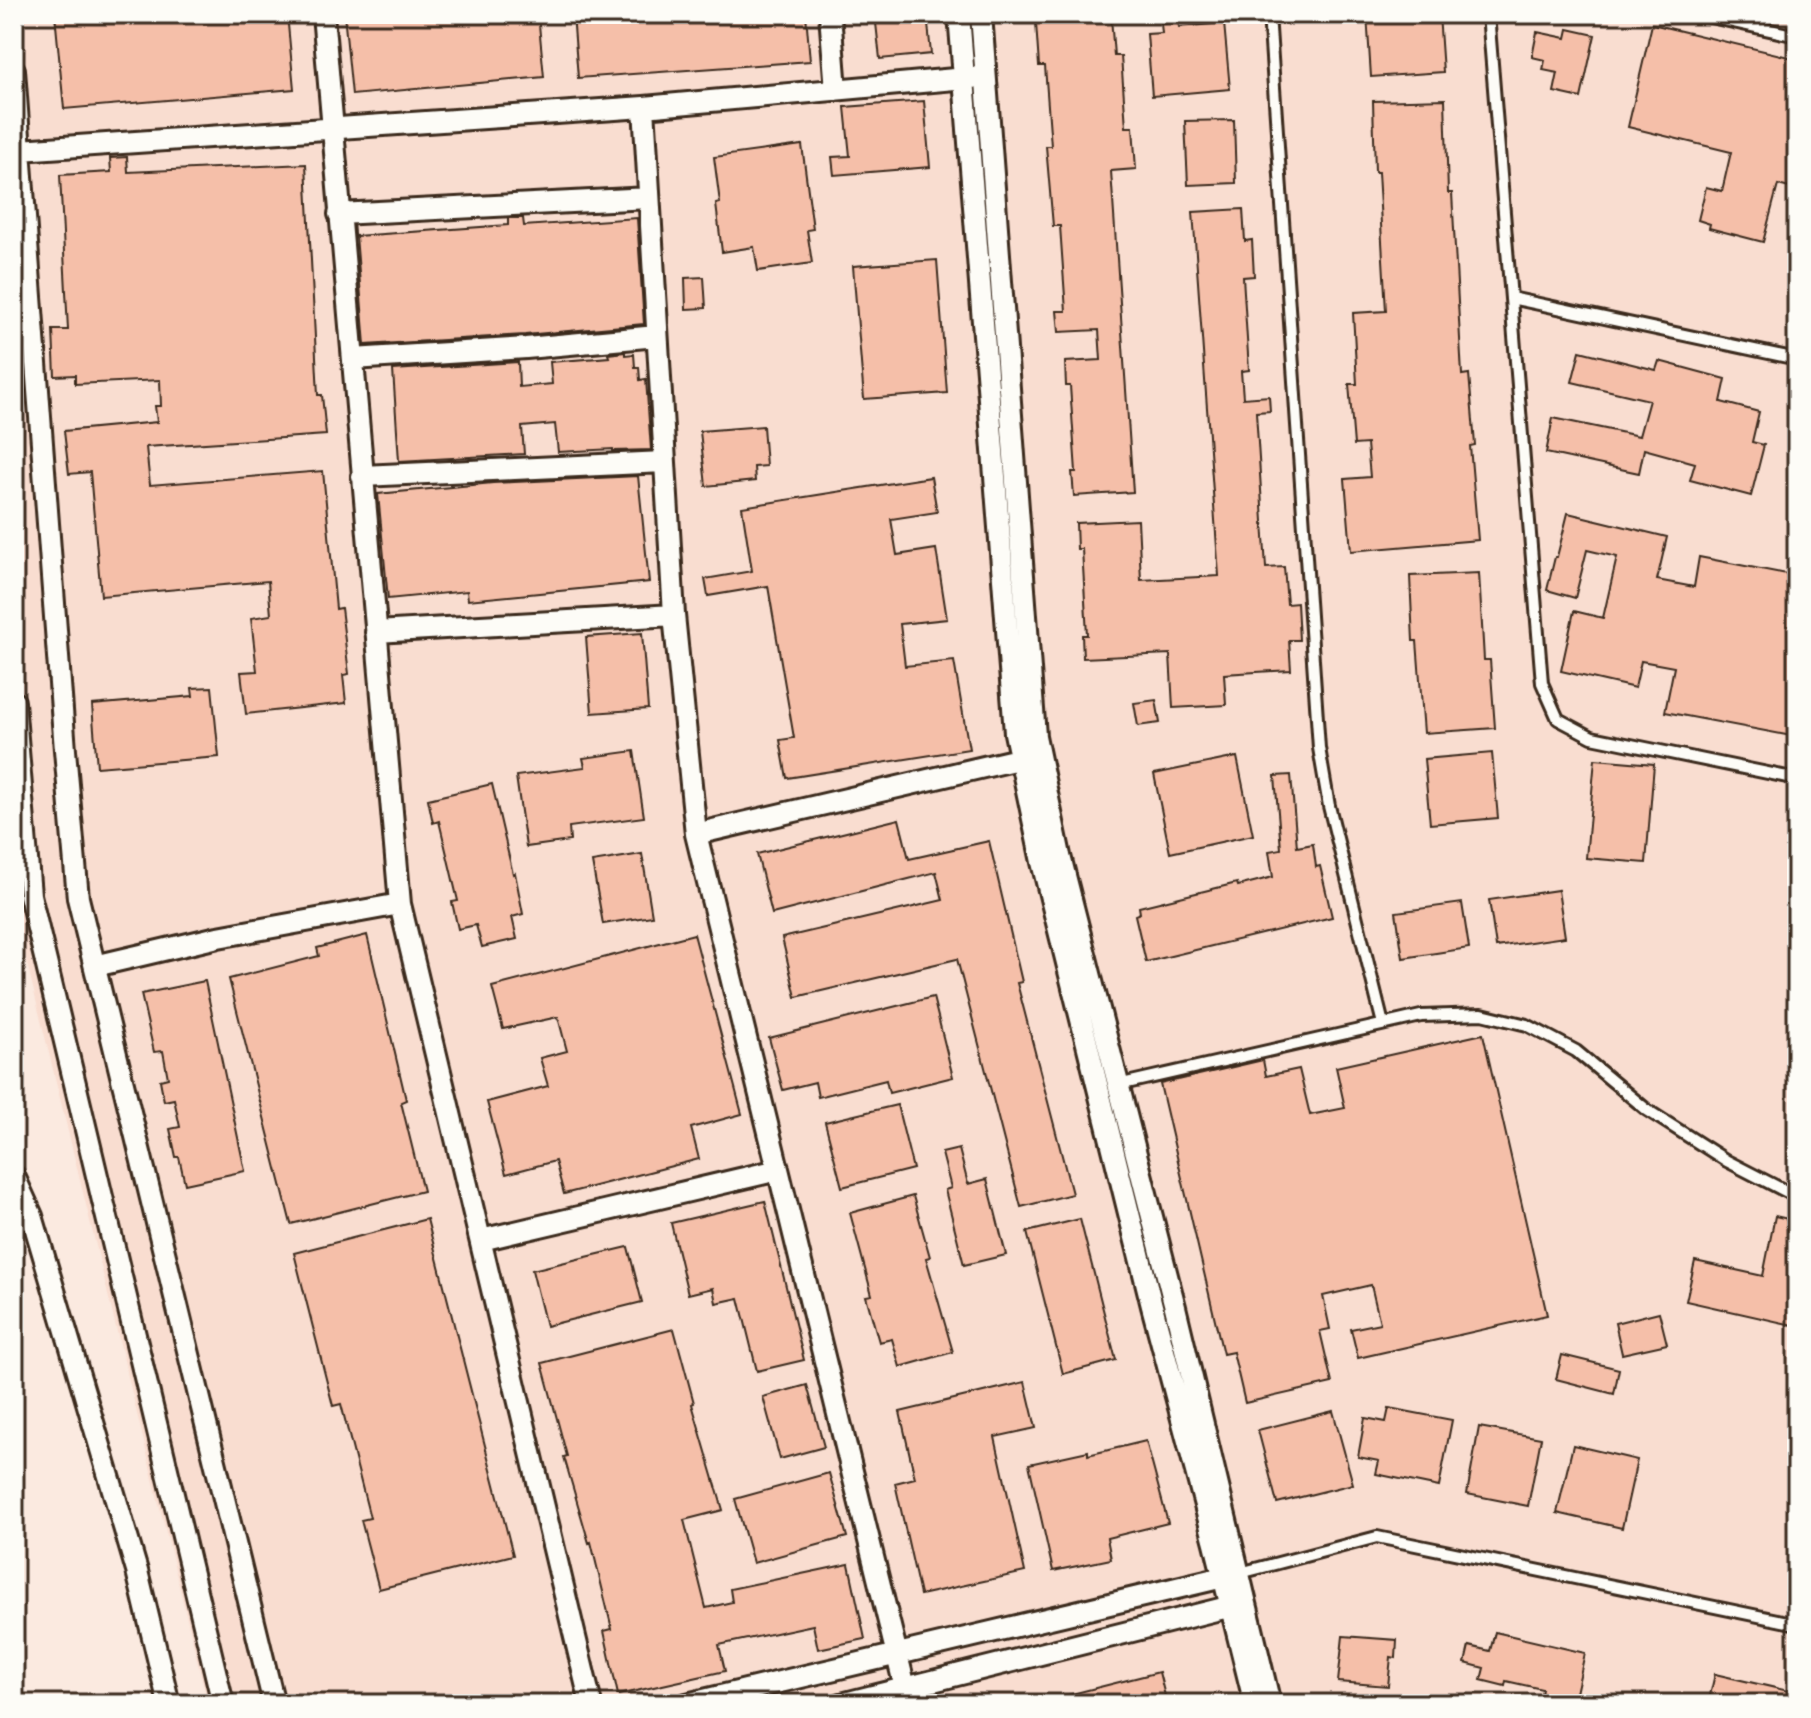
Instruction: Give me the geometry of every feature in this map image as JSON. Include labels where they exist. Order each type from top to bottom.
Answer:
[{"type":"street","points":[[323,14],[400,904],[591,1704]]},
{"type":"street","points":[[830,14],[836,90]]},
{"type":"street","points":[[959,14],[1013,717],[1060,856],[1118,1085],[1232,1575],[1255,1704]]},
{"type":"street","points":[[981,14],[1035,736],[1029,757],[1042,862],[1152,1306],[1232,1575]]},
{"type":"street","points":[[14,70],[78,898],[274,1704]]},
{"type":"street","points":[[20,150],[644,107],[985,77]]},
{"type":"street","points":[[644,107],[674,615],[696,834],[907,1696]]},
{"type":"street","points":[[339,214],[649,198]]},
{"type":"street","points":[[353,359],[657,336]]},
{"type":"street","points":[[362,476],[664,462]]},
{"type":"street","points":[[376,632],[674,615]]},
{"type":"street","points":[[14,702],[30,895],[223,1704]]},
{"type":"street","points":[[696,834],[1029,757]]},
{"type":"street","points":[[95,966],[218,937],[400,904]]},
{"type":"street","points":[[481,1240],[778,1170]]},
{"type":"street","points":[[14,1176],[32,1216],[137,1571],[169,1704]]},
{"type":"street","points":[[687,1704],[1232,1575]]},
{"type":"street","points":[[841,1704],[907,1696],[1238,1604]]},
{"type":"street","points":[[1238,1604],[1270,1704]]},
{"type":"lane","points":[[1269,14],[1319,748],[1329,806],[1383,1024]]},
{"type":"lane","points":[[1488,14],[1542,683],[1558,719],[1592,737],[1797,779]]},
{"type":"lane","points":[[1697,14],[1797,36]]},
{"type":"lane","points":[[1511,298],[1797,359]]},
{"type":"lane","points":[[1118,1085],[1421,1016],[1482,1014],[1527,1025],[1576,1051],[1647,1110],[1727,1161],[1797,1197]]},
{"type":"lane","points":[[1232,1575],[1377,1537],[1797,1624]]},
{"type":"shaded area","points":[[14,14],[1797,14],[1797,1704],[208,1704],[15,914]]},
{"type":"building","points":[[55,14],[287,14],[294,89],[64,109]]},
{"type":"building","points":[[344,14],[538,14],[544,77],[352,95]]},
{"type":"building","points":[[573,14],[806,14],[810,61],[578,78]]},
{"type":"building","points":[[875,14],[927,14],[931,54],[880,59]]},
{"type":"building","points":[[1367,14],[1439,14],[1443,72],[1371,77]]},
{"type":"building","points":[[1111,17],[1114,56],[1121,56],[1126,127],[1133,127],[1136,169],[1111,171],[1133,492],[1074,496],[1072,472],[1076,472],[1070,386],[1066,386],[1065,362],[1101,360],[1099,330],[1059,332],[1057,311],[1066,311],[1060,226],[1053,226],[1046,146],[1051,146],[1045,66],[1039,66],[1036,23]]},
{"type":"building","points":[[1178,22],[1179,27],[1224,23],[1230,89],[1152,96],[1147,34],[1162,33],[1161,24]]},
{"type":"building","points":[[1652,24],[1797,59],[1797,190],[1778,185],[1763,242],[1709,228],[1710,224],[1698,220],[1706,187],[1722,191],[1731,152],[1628,127]]},
{"type":"building","points":[[1568,29],[1595,35],[1581,98],[1554,92],[1558,73],[1543,70],[1545,60],[1532,57],[1537,32],[1566,38]]},
{"type":"building","points":[[1445,99],[1448,193],[1452,193],[1462,375],[1469,374],[1475,445],[1470,446],[1478,540],[1351,551],[1345,479],[1370,477],[1367,444],[1354,445],[1349,384],[1357,384],[1353,313],[1386,311],[1373,101]]},
{"type":"building","points":[[924,101],[930,167],[834,175],[832,157],[850,156],[845,107]]},
{"type":"building","points":[[1234,120],[1236,183],[1188,185],[1185,121]]},
{"type":"building","points":[[802,145],[813,229],[807,230],[812,263],[758,271],[754,247],[722,252],[714,157]]},
{"type":"building","points":[[127,157],[128,172],[306,164],[318,395],[322,395],[326,435],[146,447],[150,485],[323,471],[336,609],[341,608],[349,674],[343,675],[346,703],[246,714],[241,672],[257,671],[251,618],[271,615],[268,581],[101,596],[90,472],[69,474],[64,431],[157,422],[155,406],[161,406],[160,380],[75,384],[75,375],[55,376],[53,330],[68,330],[60,175],[111,172],[110,158]]},
{"type":"building","points":[[1243,209],[1245,241],[1252,240],[1254,276],[1243,277],[1249,370],[1241,371],[1243,398],[1269,396],[1270,411],[1256,412],[1266,568],[1284,567],[1287,604],[1297,603],[1299,640],[1289,640],[1291,670],[1224,674],[1226,705],[1173,708],[1170,654],[1083,658],[1082,635],[1087,635],[1082,549],[1077,549],[1076,523],[1138,520],[1141,580],[1219,576],[1193,212]]},
{"type":"building","points":[[508,218],[523,218],[524,226],[637,218],[644,324],[365,345],[356,236],[508,225]]},
{"type":"building","points":[[937,260],[947,393],[864,399],[853,266]]},
{"type":"building","points":[[704,277],[706,308],[686,309],[685,278]]},
{"type":"building","points":[[1580,351],[1656,370],[1659,361],[1726,379],[1721,402],[1759,412],[1752,442],[1764,445],[1751,496],[1690,480],[1695,463],[1644,449],[1639,473],[1546,453],[1553,418],[1639,436],[1649,400],[1572,382]]},
{"type":"building","points":[[625,352],[625,355],[634,354],[640,380],[646,379],[651,450],[558,452],[555,424],[522,427],[524,454],[399,461],[393,370],[518,362],[519,387],[552,384],[550,362],[609,357],[608,354]]},
{"type":"building","points":[[763,426],[766,466],[754,467],[755,481],[706,486],[700,431]]},
{"type":"building","points":[[638,476],[649,582],[468,600],[467,591],[388,599],[378,494],[493,483]]},
{"type":"building","points":[[931,477],[937,512],[891,519],[897,555],[936,549],[947,619],[900,624],[905,666],[954,661],[969,749],[787,778],[780,740],[794,738],[768,586],[708,596],[705,579],[752,571],[742,507]]},
{"type":"building","points":[[1568,513],[1667,537],[1657,580],[1694,587],[1699,557],[1797,576],[1797,737],[1665,712],[1674,667],[1641,661],[1635,688],[1561,671],[1574,611],[1603,618],[1617,557],[1587,550],[1575,598],[1547,590]]},
{"type":"building","points":[[1479,573],[1484,660],[1490,660],[1495,728],[1424,733],[1417,641],[1413,641],[1410,576]]},
{"type":"building","points":[[642,633],[648,709],[592,713],[586,637]]},
{"type":"building","points":[[212,687],[219,757],[97,767],[92,705],[193,696],[192,688]]},
{"type":"building","points":[[1156,700],[1160,723],[1138,726],[1134,703]]},
{"type":"building","points":[[634,751],[644,817],[569,827],[570,841],[526,847],[516,776],[585,767],[583,758]]},
{"type":"building","points":[[1492,753],[1498,818],[1430,824],[1424,759]]},
{"type":"building","points":[[1237,757],[1253,835],[1170,853],[1154,774]]},
{"type":"building","points":[[1595,759],[1654,764],[1646,863],[1586,858]]},
{"type":"building","points":[[1291,775],[1297,847],[1313,844],[1316,867],[1320,866],[1332,917],[1146,962],[1135,915],[1140,913],[1139,907],[1273,877],[1269,851],[1281,849],[1275,776]]},
{"type":"building","points":[[492,784],[523,914],[512,917],[517,939],[482,947],[476,925],[458,929],[452,902],[458,901],[439,821],[433,823],[428,799]]},
{"type":"building","points":[[899,819],[909,859],[989,841],[1022,982],[1017,983],[1072,1194],[1021,1207],[957,959],[796,997],[782,938],[943,900],[936,872],[772,914],[757,854]]},
{"type":"building","points":[[642,854],[652,916],[603,924],[592,862]]},
{"type":"building","points":[[1558,890],[1565,937],[1496,947],[1489,900]]},
{"type":"building","points":[[1462,903],[1469,948],[1403,958],[1396,912]]},
{"type":"building","points":[[694,934],[742,1114],[691,1128],[699,1159],[564,1194],[555,1161],[506,1174],[487,1102],[548,1086],[540,1058],[567,1051],[558,1017],[503,1029],[492,987]]},
{"type":"building","points":[[367,935],[406,1100],[401,1102],[423,1191],[291,1224],[229,979],[319,956],[317,948]]},
{"type":"building","points":[[205,981],[245,1171],[185,1184],[170,1129],[180,1127],[174,1099],[164,1101],[160,1080],[168,1078],[163,1051],[154,1052],[141,994]]},
{"type":"building","points":[[933,997],[953,1077],[889,1093],[886,1080],[818,1097],[815,1082],[783,1090],[769,1038]]},
{"type":"building","points":[[1483,1034],[1547,1315],[1358,1358],[1351,1329],[1380,1323],[1371,1285],[1323,1296],[1330,1329],[1320,1331],[1332,1383],[1245,1403],[1233,1352],[1223,1354],[1160,1084],[1263,1060],[1266,1076],[1299,1069],[1310,1115],[1345,1108],[1336,1067]]},
{"type":"building","points":[[897,1105],[913,1169],[842,1187],[825,1122]]},
{"type":"building","points":[[959,1149],[968,1184],[987,1179],[1006,1255],[964,1265],[945,1190],[951,1188],[942,1153]]},
{"type":"building","points":[[913,1196],[930,1257],[926,1258],[953,1352],[900,1367],[892,1339],[879,1342],[866,1296],[872,1295],[850,1213]]},
{"type":"building","points":[[765,1201],[804,1360],[757,1371],[739,1298],[716,1303],[713,1288],[688,1294],[671,1223]]},
{"type":"building","points":[[1775,1216],[1797,1221],[1797,1326],[1686,1301],[1695,1261],[1763,1276]]},
{"type":"building","points":[[427,1219],[513,1555],[379,1589],[361,1520],[370,1518],[341,1404],[333,1406],[294,1253]]},
{"type":"building","points":[[1080,1219],[1116,1360],[1063,1374],[1027,1232]]},
{"type":"building","points":[[628,1247],[642,1302],[546,1326],[532,1270]]},
{"type":"building","points":[[1659,1312],[1667,1344],[1622,1354],[1615,1323]]},
{"type":"building","points":[[674,1329],[723,1510],[684,1520],[706,1608],[732,1602],[730,1589],[849,1564],[865,1639],[818,1649],[813,1625],[719,1645],[725,1671],[618,1695],[604,1631],[612,1629],[591,1542],[564,1457],[567,1456],[542,1363]]},
{"type":"building","points":[[1562,1355],[1619,1369],[1614,1394],[1556,1379]]},
{"type":"building","points":[[1025,1382],[1036,1428],[995,1437],[1025,1572],[920,1595],[895,1483],[915,1478],[900,1412]]},
{"type":"building","points":[[807,1385],[824,1447],[780,1459],[763,1397]]},
{"type":"building","points":[[1389,1408],[1452,1420],[1439,1487],[1376,1474],[1379,1461],[1358,1457],[1365,1418],[1386,1422]]},
{"type":"building","points":[[1333,1411],[1353,1484],[1277,1503],[1258,1430]]},
{"type":"building","points":[[1479,1427],[1541,1438],[1528,1506],[1467,1494]]},
{"type":"building","points":[[1146,1441],[1168,1523],[1107,1538],[1111,1559],[1053,1571],[1029,1464],[1088,1451],[1088,1455]]},
{"type":"building","points":[[1573,1445],[1637,1460],[1622,1528],[1557,1513]]},
{"type":"building","points":[[829,1473],[847,1537],[753,1563],[735,1499]]},
{"type":"building","points":[[1495,1632],[1585,1653],[1574,1702],[1541,1694],[1542,1689],[1506,1681],[1505,1686],[1481,1680],[1484,1668],[1465,1663],[1469,1646],[1490,1651]]},
{"type":"building","points":[[1343,1636],[1397,1640],[1396,1658],[1391,1657],[1388,1686],[1338,1682]]},
{"type":"building","points":[[1159,1672],[1167,1704],[1053,1704],[1052,1699]]},
{"type":"building","points":[[1715,1674],[1797,1693],[1797,1704],[1708,1704]]}]
